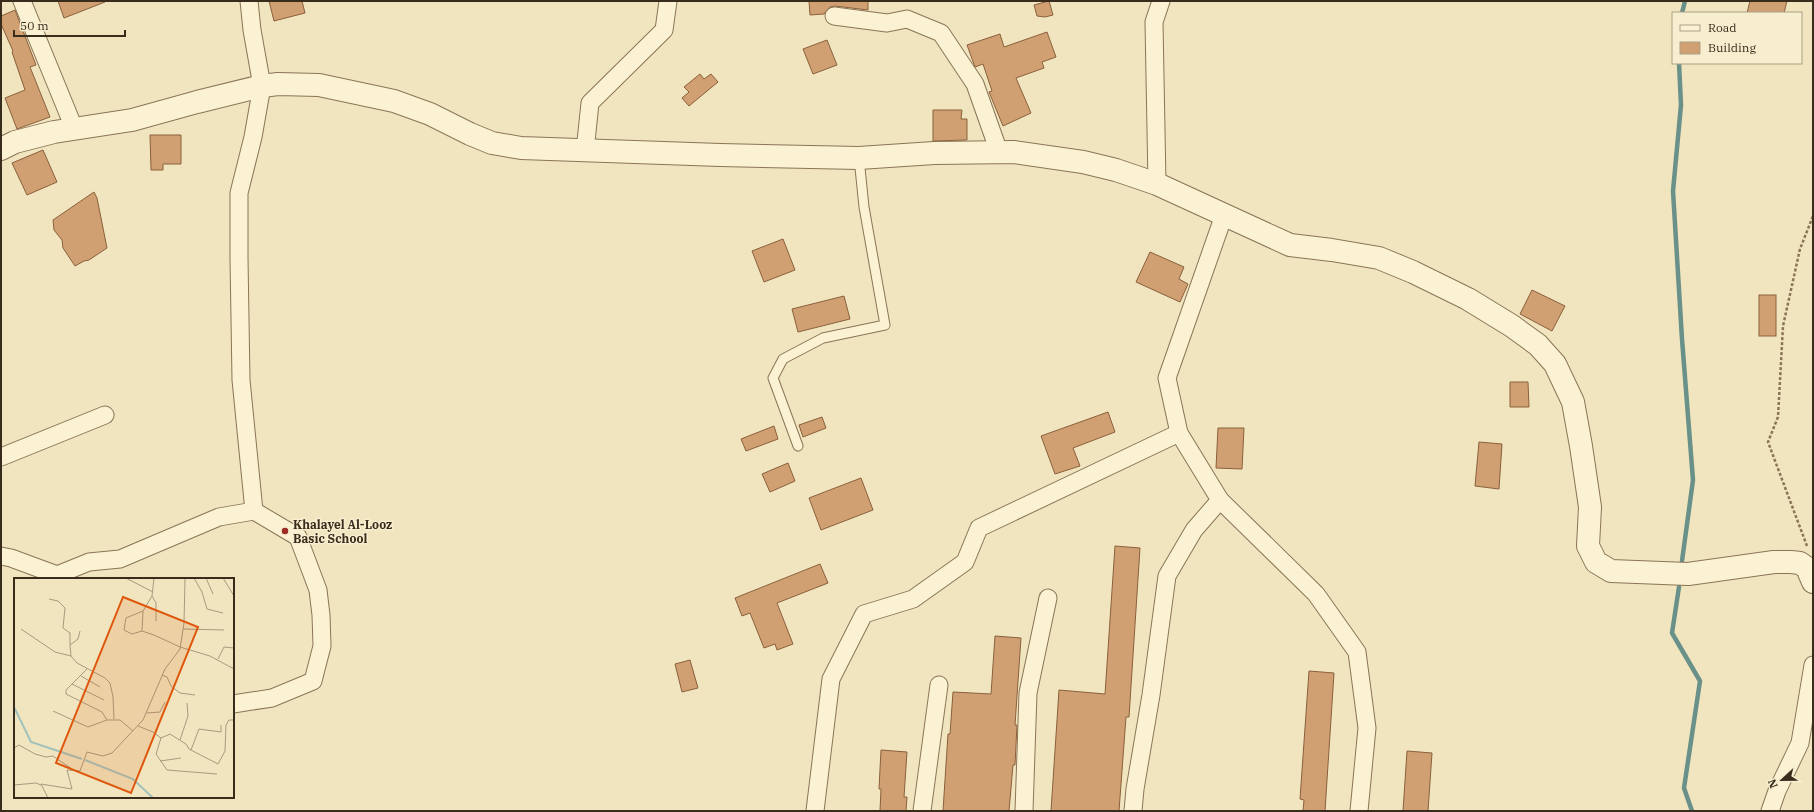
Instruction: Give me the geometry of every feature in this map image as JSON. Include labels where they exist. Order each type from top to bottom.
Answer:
[{"type":"street","points":[[22,1],[74,128]]},
{"type":"street","points":[[249,1],[252,30],[262,86],[253,137],[238,193],[241,380],[254,511]]},
{"type":"street","points":[[585,151],[590,103],[664,30],[668,1]]},
{"type":"street","points":[[1157,184],[1154,22],[1161,1]]},
{"type":"street","points":[[834,16],[887,23],[907,19],[941,34],[975,84],[999,152]]},
{"type":"street","points":[[1,149],[16,142],[74,128],[132,120],[262,86],[278,84],[319,85],[394,101],[416,109],[492,143],[521,148],[859,158],[934,153],[1014,152],[1083,162],[1116,170],[1157,184],[1290,245],[1379,258],[1413,272],[1468,299],[1538,344],[1555,364],[1572,402],[1581,446],[1590,508],[1588,546],[1596,562],[1611,571],[1688,574],[1774,562],[1800,563],[1810,575]]},
{"type":"street","points":[[1224,215],[1166,378],[1179,433],[1220,500],[1316,594],[1356,652],[1367,728],[1359,811]]},
{"type":"street","points":[[1,457],[105,415]]},
{"type":"street","points":[[815,811],[831,679],[864,614],[913,599],[965,562],[979,528],[1179,433]]},
{"type":"street","points":[[1133,811],[1167,576],[1194,530],[1220,500]]},
{"type":"street","points":[[1,556],[11,558],[58,577],[89,562],[120,559],[219,517],[254,511],[298,538],[318,590],[321,615],[322,646],[313,681],[272,698],[234,704]]},
{"type":"street","points":[[1024,811],[1028,693],[1048,598]]},
{"type":"street","points":[[1770,811],[1777,791],[1800,743],[1813,666]]},
{"type":"street","points":[[922,811],[939,685]]},
{"type":"lane","points":[[798,446],[773,378],[783,359],[823,338],[885,325],[864,207],[859,158]]},
{"type":"path","points":[[1810,575],[1808,550],[1768,442],[1778,417],[1783,326],[1800,249],[1813,216]]},
{"type":"building","points":[[58,1],[105,1],[105,2],[64,18]]},
{"type":"building","points":[[269,1],[302,1],[305,13],[274,21]]},
{"type":"building","points":[[809,1],[868,1],[868,10],[835,6],[830,7],[824,14],[810,15]]},
{"type":"building","points":[[1049,1],[1053,15],[1045,17],[1037,16],[1034,5]]},
{"type":"building","points":[[1750,1],[1787,1],[1784,12],[1747,12]]},
{"type":"building","points":[[15,10],[36,65],[30,67],[50,117],[17,129],[5,98],[25,90],[12,52],[13,51],[1,24],[1,16]]},
{"type":"building","points":[[1047,32],[1056,57],[1042,62],[1044,68],[1016,78],[1031,113],[1003,126],[989,92],[992,91],[983,64],[975,67],[967,45],[1000,34],[1004,47]]},
{"type":"building","points":[[827,40],[837,65],[813,74],[803,49]]},
{"type":"building","points":[[700,74],[704,79],[711,74],[718,82],[689,106],[682,98],[689,92],[684,87]]},
{"type":"building","points":[[933,110],[962,110],[961,119],[967,119],[967,140],[933,141]]},
{"type":"building","points":[[150,135],[181,135],[181,164],[163,164],[163,170],[151,170]]},
{"type":"building","points":[[43,150],[57,182],[27,195],[12,163]]},
{"type":"building","points":[[94,192],[97,198],[107,248],[89,260],[75,266],[63,248],[62,240],[54,230],[53,220]]},
{"type":"building","points":[[783,239],[795,270],[764,282],[752,251]]},
{"type":"building","points":[[1150,252],[1184,267],[1179,279],[1188,284],[1180,302],[1136,282]]},
{"type":"building","points":[[1532,290],[1565,306],[1552,331],[1520,314]]},
{"type":"building","points":[[1759,295],[1776,295],[1776,336],[1759,336]]},
{"type":"building","points":[[844,296],[850,319],[798,332],[792,309]]},
{"type":"building","points":[[1510,382],[1528,382],[1529,407],[1510,407]]},
{"type":"building","points":[[1108,412],[1115,432],[1073,448],[1080,466],[1055,474],[1041,436]]},
{"type":"building","points":[[822,417],[826,428],[803,437],[799,425]]},
{"type":"building","points":[[774,426],[778,439],[746,451],[741,439]]},
{"type":"building","points":[[1218,428],[1244,428],[1242,469],[1216,468]]},
{"type":"building","points":[[1479,442],[1502,444],[1499,489],[1475,486]]},
{"type":"building","points":[[788,463],[795,481],[770,492],[762,474]]},
{"type":"building","points":[[861,478],[873,510],[821,530],[809,498]]},
{"type":"building","points":[[1115,546],[1140,548],[1129,717],[1126,717],[1119,811],[1051,811],[1059,690],[1105,694]]},
{"type":"building","points":[[820,564],[828,583],[777,603],[793,644],[777,650],[775,644],[764,648],[750,613],[742,616],[735,598]]},
{"type":"building","points":[[995,636],[1021,638],[1015,725],[1017,725],[1015,765],[1013,765],[1009,811],[943,811],[948,734],[950,734],[953,692],[991,694]]},
{"type":"building","points":[[690,660],[698,688],[682,692],[675,664]]},
{"type":"building","points":[[1309,671],[1334,673],[1325,811],[1303,811],[1304,800],[1300,799]]},
{"type":"building","points":[[881,750],[907,752],[904,797],[907,797],[906,811],[880,811],[881,789],[879,789]]},
{"type":"building","points":[[1407,751],[1432,753],[1428,811],[1403,811]]},
{"type":"waterway","points":[[1682,12],[1685,1]]},
{"type":"waterway","points":[[1679,64],[1681,105],[1673,191],[1682,339],[1693,480],[1682,561]]},
{"type":"waterway","points":[[1679,587],[1672,633],[1700,681],[1684,788],[1692,811]]},
{"type":"place","name":"Khalayel Al-Looz Basic School","points":[[285,531]]}]
